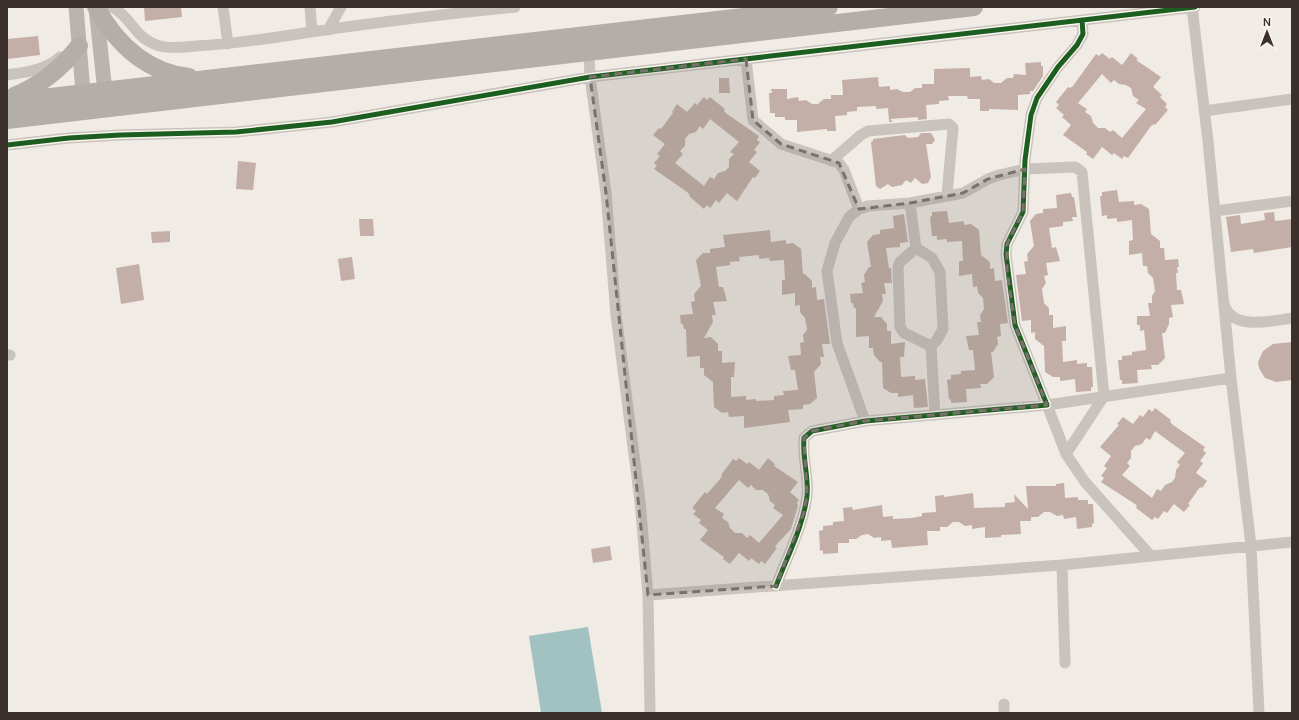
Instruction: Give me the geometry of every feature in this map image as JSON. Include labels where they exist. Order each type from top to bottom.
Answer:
[{"type":"highway","points":[[96,7],[112,32],[122,44],[139,59],[159,69],[181,76],[203,79]]},
{"type":"highway","points":[[106,100],[203,79],[829,7]]},
{"type":"highway","points":[[7,100],[84,102],[106,100],[589,52],[974,7]]},
{"type":"highway","points":[[7,100],[41,83],[55,73],[79,41]]},
{"type":"highway","points":[[7,120],[84,102]]},
{"type":"main road","points":[[76,7],[84,102]]},
{"type":"main road","points":[[96,7],[106,100]]},
{"type":"street","points":[[112,7],[123,15],[140,36],[148,42],[162,47],[228,44],[516,7]]},
{"type":"street","points":[[223,7],[228,44]]},
{"type":"street","points":[[310,7],[312,32]]},
{"type":"street","points":[[328,30],[341,7]]},
{"type":"street","points":[[1192,7],[1215,211],[1222,297],[1251,546],[1259,713]]},
{"type":"street","points":[[7,145],[69,138],[120,135],[236,132],[332,122],[590,77],[1196,7]]},
{"type":"street","points":[[1082,20],[1083,34],[1037,98],[1029,126],[1023,212],[1007,244],[1007,270],[1015,325],[1066,454],[1085,482],[1150,555]]},
{"type":"street","points":[[7,75],[52,64],[71,46],[79,41]]},
{"type":"street","points":[[589,52],[590,77],[606,193],[616,315],[640,501],[648,595],[650,713]]},
{"type":"street","points":[[746,59],[754,120],[781,144],[838,163],[844,170],[859,209]]},
{"type":"street","points":[[1204,112],[1292,99]]},
{"type":"street","points":[[831,161],[861,135],[868,131],[949,124],[953,128],[947,195]]},
{"type":"street","points":[[866,422],[837,343],[827,271],[835,243],[849,217],[859,209],[868,206],[910,203],[963,193],[988,179],[1025,169],[1075,167],[1082,172],[1104,396],[1066,454]]},
{"type":"street","points":[[1215,211],[1292,201]]},
{"type":"street","points":[[910,203],[916,248]]},
{"type":"street","points":[[916,248],[932,258],[940,272],[943,329],[937,340],[931,346],[935,415]]},
{"type":"street","points":[[916,248],[900,262],[898,267],[900,327],[904,333],[931,346]]},
{"type":"street","points":[[1222,297],[1224,306],[1231,314],[1240,320],[1250,322],[1292,318]]},
{"type":"street","points":[[776,586],[797,533],[807,495],[803,450],[804,438],[812,431],[866,422],[1047,405],[1231,378]]},
{"type":"street","points":[[648,595],[1062,565],[1292,542]]},
{"type":"street","points":[[1062,565],[1065,663]]},
{"type":"highlighted area","points":[[746,59],[753,120],[781,144],[839,163],[859,209],[910,203],[963,193],[988,179],[1025,169],[1023,212],[1007,244],[1007,270],[1015,325],[1047,405],[865,421],[812,431],[804,438],[807,495],[804,512],[776,586],[648,595],[606,193],[590,77]]},
{"type":"water","points":[[588,627],[602,713],[541,713],[529,636]]},
{"type":"building","points":[[144,7],[181,7],[182,17],[145,21]]},
{"type":"building","points":[[38,36],[40,55],[7,59],[7,39]]},
{"type":"building","points":[[1102,53],[1110,59],[1112,57],[1122,65],[1131,53],[1138,59],[1136,60],[1161,77],[1153,87],[1162,95],[1160,97],[1167,104],[1165,107],[1168,110],[1155,125],[1154,124],[1151,126],[1128,158],[1124,156],[1122,159],[1114,153],[1112,155],[1102,147],[1093,159],[1086,154],[1087,152],[1063,135],[1071,125],[1062,117],[1064,115],[1056,108],[1059,105],[1056,102],[1068,87],[1070,88],[1073,86],[1096,54],[1099,56]],"holes":[[[1102,74],[1111,83],[1114,80],[1119,84],[1126,85],[1131,88],[1133,96],[1139,100],[1136,103],[1146,109],[1122,138],[1113,130],[1110,132],[1105,128],[1098,128],[1093,123],[1091,116],[1085,112],[1087,109],[1078,103]]]},
{"type":"building","points":[[1041,62],[1041,66],[1043,66],[1043,76],[1033,91],[1030,91],[1030,94],[1018,95],[1018,110],[989,109],[989,111],[980,111],[980,99],[968,99],[967,96],[948,96],[949,100],[939,101],[939,104],[926,105],[927,119],[918,120],[918,117],[890,119],[893,122],[889,122],[888,108],[876,109],[876,106],[857,107],[857,111],[847,112],[847,115],[835,116],[836,131],[827,131],[827,129],[797,132],[797,120],[785,120],[785,117],[775,117],[775,113],[770,113],[769,93],[772,93],[771,89],[787,89],[787,99],[798,97],[799,101],[806,100],[812,104],[818,104],[824,99],[831,99],[831,95],[843,95],[842,80],[878,77],[879,87],[890,86],[890,90],[897,89],[903,92],[910,92],[915,88],[922,88],[922,84],[934,84],[934,69],[970,68],[970,77],[981,76],[982,80],[989,79],[994,83],[1001,83],[1007,78],[1013,78],[1014,74],[1026,75],[1025,63]]},
{"type":"building","points":[[719,78],[729,78],[730,93],[719,93]]},
{"type":"building","points":[[704,97],[707,100],[710,97],[725,109],[724,111],[727,114],[759,136],[757,140],[760,142],[754,150],[757,152],[749,162],[760,171],[755,178],[753,177],[737,201],[727,193],[719,203],[716,200],[710,208],[707,205],[704,209],[689,196],[690,195],[687,192],[654,169],[657,166],[654,163],[660,156],[657,154],[665,144],[653,135],[659,128],[661,129],[673,113],[672,112],[677,104],[687,112],[695,103],[697,105]],"holes":[[[710,119],[739,142],[730,152],[734,154],[729,159],[729,167],[725,171],[718,173],[714,179],[710,177],[704,186],[675,163],[683,154],[680,151],[685,146],[685,139],[689,134],[696,132],[700,126],[703,129]]]},
{"type":"building","points":[[921,133],[931,133],[935,140],[932,144],[926,144],[931,177],[928,183],[922,184],[915,178],[911,183],[906,180],[902,185],[892,187],[888,184],[880,189],[876,186],[871,142],[873,139],[905,135],[908,138],[918,137]]},
{"type":"building","points":[[238,161],[256,163],[253,190],[236,189]]},
{"type":"building","points":[[1117,190],[1119,202],[1134,201],[1134,205],[1141,204],[1149,209],[1151,234],[1160,241],[1160,248],[1164,248],[1165,260],[1178,259],[1179,267],[1177,267],[1178,273],[1176,273],[1177,290],[1181,290],[1184,304],[1171,305],[1173,317],[1169,318],[1169,324],[1165,333],[1162,333],[1165,358],[1158,365],[1151,365],[1152,369],[1137,370],[1138,383],[1122,384],[1122,380],[1120,380],[1118,360],[1122,360],[1122,356],[1132,355],[1132,352],[1146,350],[1144,330],[1140,331],[1140,325],[1137,325],[1137,316],[1150,316],[1148,303],[1152,303],[1152,296],[1155,291],[1153,278],[1148,273],[1147,266],[1143,266],[1142,253],[1129,255],[1129,241],[1133,240],[1132,220],[1117,222],[1117,218],[1107,219],[1107,215],[1102,216],[1100,196],[1102,196],[1102,192]]},
{"type":"building","points":[[1071,193],[1072,197],[1074,197],[1077,217],[1072,217],[1073,221],[1063,222],[1063,226],[1049,228],[1052,248],[1056,247],[1060,261],[1046,263],[1048,275],[1044,276],[1046,283],[1042,289],[1044,303],[1049,308],[1049,315],[1053,315],[1053,328],[1066,326],[1066,341],[1062,341],[1063,362],[1077,360],[1077,364],[1087,363],[1087,367],[1092,367],[1093,387],[1091,387],[1091,391],[1076,392],[1075,379],[1060,381],[1060,377],[1053,377],[1045,372],[1044,346],[1035,339],[1035,332],[1031,333],[1031,320],[1022,321],[1016,275],[1026,274],[1024,262],[1028,261],[1027,254],[1034,246],[1030,221],[1036,214],[1043,213],[1043,209],[1057,208],[1056,195]]},
{"type":"building","points":[[947,211],[949,223],[964,221],[964,225],[971,224],[979,230],[981,255],[990,262],[990,269],[994,268],[995,281],[1002,280],[1008,323],[1000,324],[1001,336],[997,337],[998,344],[993,352],[991,352],[994,377],[987,384],[980,384],[981,388],[966,389],[967,402],[951,403],[951,399],[949,400],[947,380],[951,379],[951,375],[961,374],[961,371],[975,370],[973,350],[969,350],[966,336],[979,335],[977,322],[981,322],[980,315],[984,309],[983,298],[978,293],[977,286],[973,287],[972,274],[959,276],[959,261],[963,261],[962,241],[947,242],[947,239],[937,240],[937,236],[932,236],[930,217],[932,216],[932,212]]},
{"type":"building","points":[[1274,212],[1275,221],[1292,219],[1292,247],[1254,253],[1253,249],[1231,252],[1226,217],[1240,215],[1241,224],[1265,220],[1264,213]]},
{"type":"building","points":[[904,214],[908,242],[900,243],[900,247],[886,248],[889,268],[891,268],[892,283],[884,283],[886,294],[882,294],[883,301],[874,317],[881,317],[887,324],[887,331],[891,331],[891,344],[905,342],[904,357],[900,357],[901,377],[915,376],[915,380],[925,379],[928,407],[914,408],[913,395],[898,397],[898,393],[891,393],[883,388],[882,362],[880,362],[874,355],[873,348],[869,348],[869,336],[856,337],[856,308],[854,308],[853,303],[851,303],[850,294],[863,293],[861,283],[865,282],[864,275],[869,267],[871,267],[867,242],[873,235],[880,234],[880,230],[894,228],[893,216]]},
{"type":"building","points":[[359,219],[373,219],[374,236],[360,236]]},
{"type":"building","points":[[770,230],[771,242],[786,240],[786,244],[793,243],[801,249],[803,274],[805,274],[812,281],[812,288],[816,287],[817,300],[824,299],[830,344],[822,344],[824,357],[820,357],[821,364],[814,372],[817,398],[810,404],[803,405],[803,409],[788,410],[790,422],[744,428],[744,416],[729,417],[728,412],[722,413],[714,407],[713,382],[704,375],[704,368],[700,368],[700,356],[687,357],[686,329],[684,329],[683,324],[681,324],[680,315],[693,314],[691,302],[695,301],[694,294],[701,286],[696,260],[703,253],[710,253],[710,249],[725,247],[723,235]],"holes":[[[759,255],[759,259],[769,258],[770,261],[784,260],[785,280],[782,280],[782,295],[795,293],[795,306],[800,305],[800,312],[805,318],[807,330],[803,335],[804,342],[800,343],[801,355],[788,356],[791,370],[795,370],[798,390],[783,391],[784,395],[774,396],[774,400],[756,401],[756,399],[746,400],[746,396],[731,397],[731,377],[734,377],[735,362],[722,363],[722,351],[718,351],[718,344],[711,337],[704,338],[713,322],[712,315],[716,315],[713,302],[727,301],[723,287],[719,287],[716,267],[730,265],[730,262],[740,261],[739,257]]]},
{"type":"building","points":[[170,231],[170,242],[152,243],[151,232]]},
{"type":"building","points":[[352,257],[355,279],[341,281],[338,259]]},
{"type":"building","points":[[139,264],[144,300],[121,304],[116,268]]},
{"type":"building","points":[[1292,342],[1292,380],[1276,382],[1265,378],[1259,368],[1258,362],[1263,351],[1273,344]]},
{"type":"building","points":[[1155,408],[1171,420],[1170,422],[1173,425],[1205,447],[1203,450],[1206,453],[1200,461],[1203,463],[1196,473],[1207,481],[1202,488],[1200,487],[1188,504],[1190,505],[1184,512],[1174,504],[1167,513],[1164,511],[1158,519],[1155,517],[1152,520],[1136,508],[1137,506],[1135,504],[1101,482],[1104,478],[1101,476],[1107,468],[1104,466],[1111,456],[1100,447],[1119,425],[1117,424],[1123,417],[1133,424],[1140,415],[1143,417],[1149,409],[1152,412]],"holes":[[[1155,431],[1185,453],[1177,462],[1180,465],[1176,470],[1175,478],[1172,482],[1165,485],[1161,491],[1157,489],[1152,498],[1122,475],[1130,466],[1127,463],[1131,458],[1131,451],[1135,446],[1142,444],[1146,438],[1150,440]]]},
{"type":"building","points":[[739,458],[747,464],[749,462],[759,470],[768,458],[775,464],[774,466],[798,482],[790,492],[799,500],[791,529],[777,544],[775,547],[777,548],[765,564],[761,561],[759,564],[751,558],[749,561],[739,553],[730,564],[723,559],[724,557],[700,540],[708,530],[699,523],[701,520],[693,514],[696,511],[692,508],[705,492],[707,494],[720,479],[722,476],[721,475],[733,459],[736,461]],"holes":[[[739,480],[748,488],[751,485],[756,490],[763,490],[768,494],[770,501],[775,505],[773,508],[783,515],[759,543],[750,535],[747,538],[742,533],[735,533],[730,528],[728,522],[722,518],[724,514],[715,508]]]},
{"type":"building","points":[[1064,483],[1065,498],[1078,497],[1078,500],[1088,500],[1088,504],[1093,504],[1094,523],[1092,524],[1092,527],[1077,529],[1076,517],[1064,519],[1063,515],[1057,516],[1050,512],[1044,512],[1038,517],[1031,517],[1031,521],[1020,521],[1021,534],[1001,535],[1001,537],[985,538],[985,527],[972,529],[972,525],[965,526],[959,522],[953,522],[947,527],[940,527],[940,531],[927,531],[928,545],[892,548],[891,540],[881,541],[881,537],[874,538],[868,534],[862,535],[856,539],[849,539],[849,543],[838,543],[838,553],[823,554],[823,550],[820,551],[819,531],[823,530],[823,526],[833,525],[833,522],[844,521],[843,508],[852,507],[853,510],[882,505],[883,517],[893,516],[893,519],[912,518],[922,516],[922,513],[936,512],[935,496],[944,495],[944,497],[973,493],[974,508],[1005,507],[1005,503],[1015,502],[1014,494],[1028,509],[1026,486],[1056,486],[1056,484]]},
{"type":"building","points":[[610,546],[612,560],[593,563],[591,549]]},
{"type":"cycle path","points":[[7,145],[69,138],[120,135],[236,132],[332,122],[590,77],[1195,7]]},
{"type":"cycle path","points":[[776,586],[794,542],[805,508],[807,482],[804,438],[812,431],[865,421],[1047,405],[1015,325],[1006,254],[1007,244],[1023,212],[1025,160],[1031,115],[1037,98],[1058,67],[1077,45],[1083,34],[1082,20]]}]
